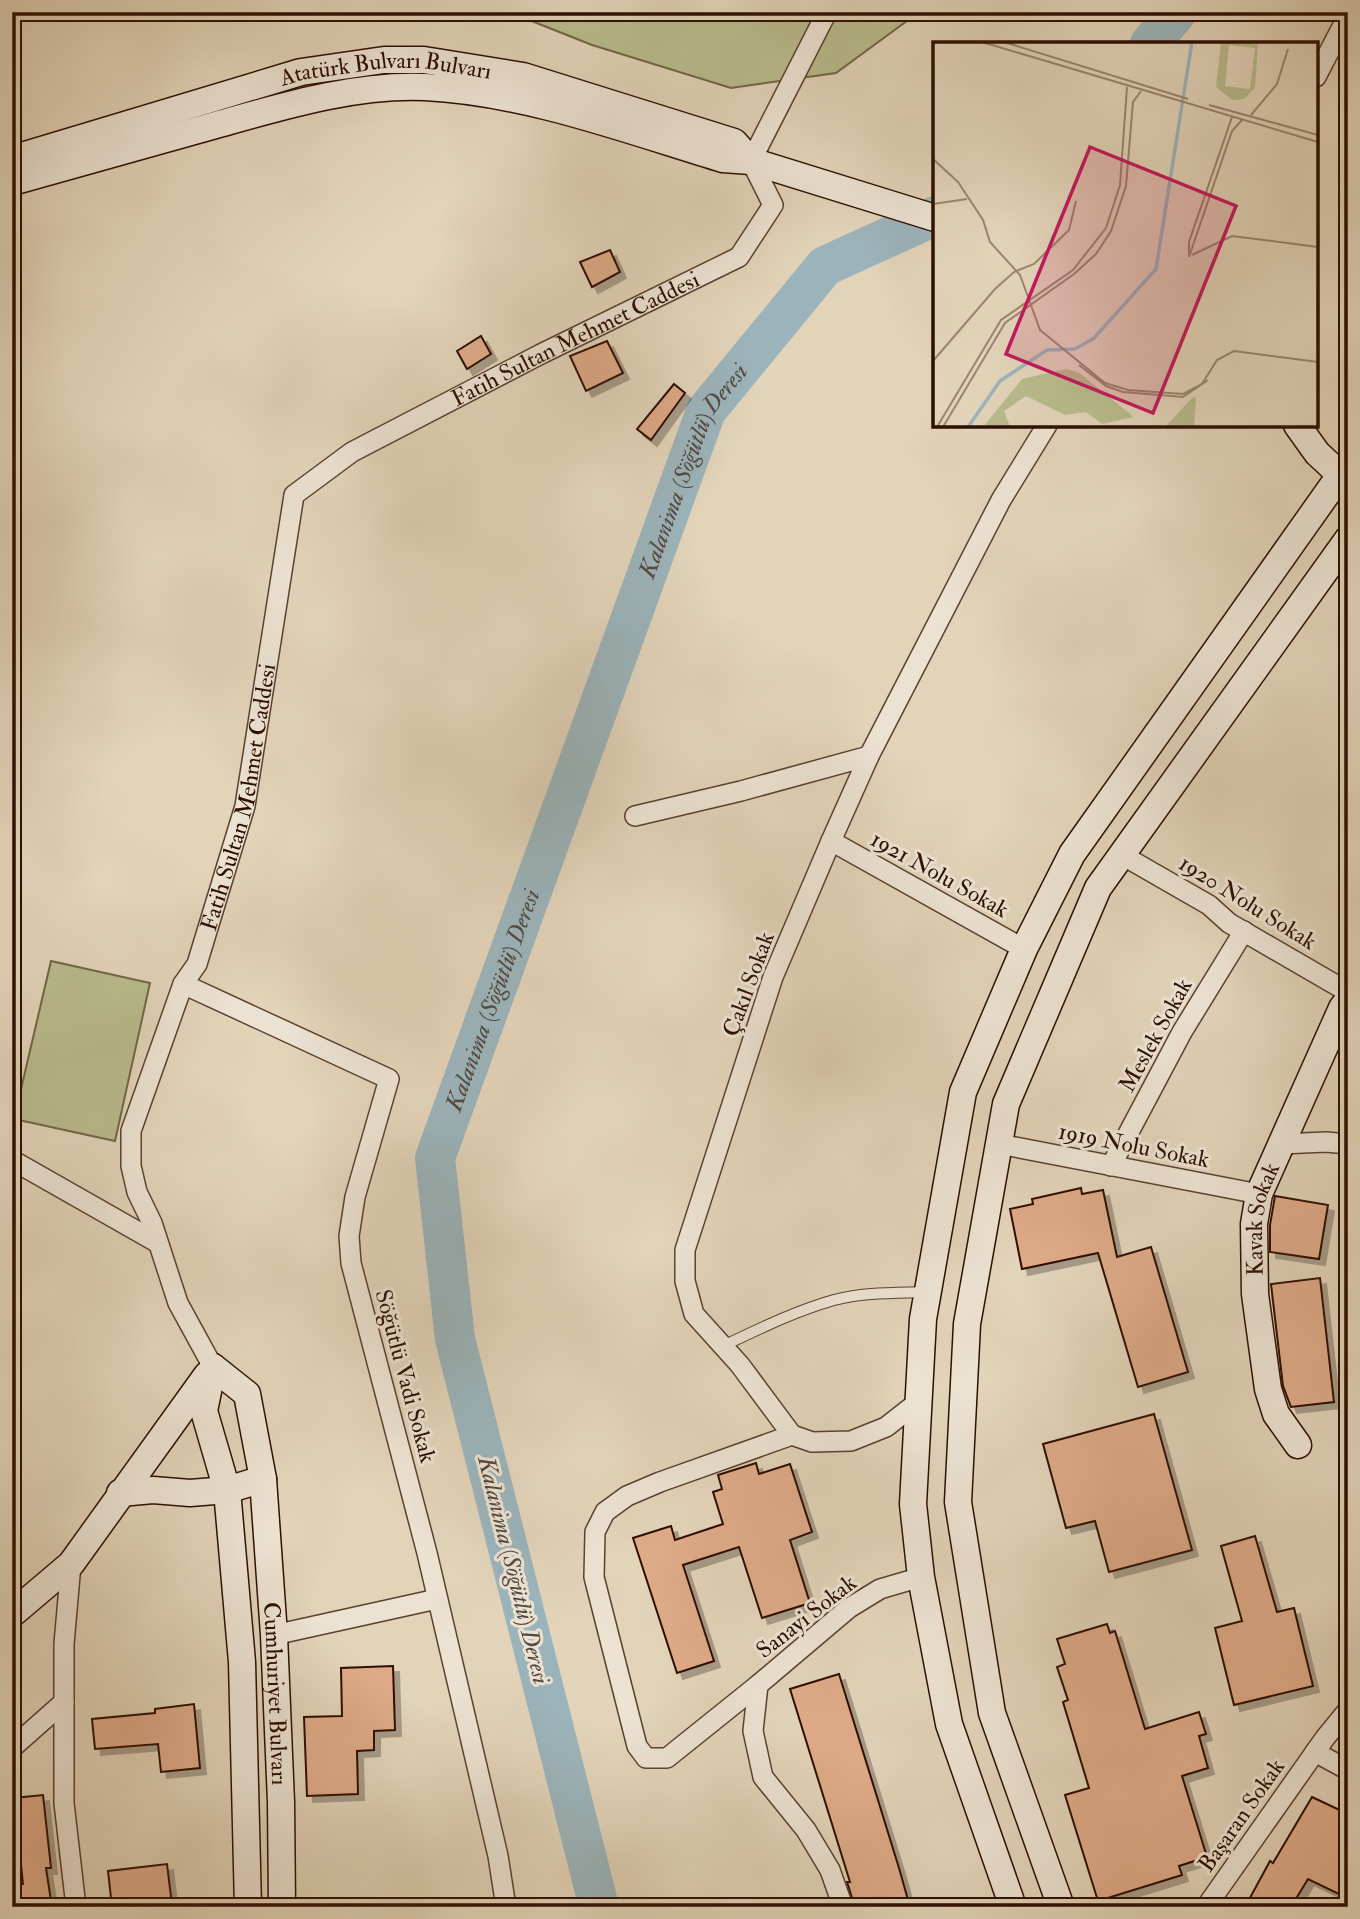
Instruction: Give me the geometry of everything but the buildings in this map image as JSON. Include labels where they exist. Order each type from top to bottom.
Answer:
[{"type":"street","points":[[751,161],[827,12]]},
{"type":"street","points":[[1318,73],[1347,12]]},
{"type":"street","name":"Atatürk Bulvarı Bulvarı","points":[[12,159],[301,72],[384,60],[424,60],[523,76],[734,142],[751,161]]},
{"type":"street","name":"Atatürk Bulvarı Bulvarı","points":[[12,182],[270,110],[370,90],[413,87],[475,92],[564,111],[723,159],[751,161],[786,171],[933,217]]},
{"type":"street","name":"Fatih Sultan Mehmet Caddesi","points":[[213,1367],[178,1303],[152,1223],[136,1192],[131,1166],[131,1131],[183,984],[197,964],[245,806],[294,495],[352,452],[541,354],[739,257],[773,205],[751,161]]},
{"type":"street","name":"Çakıl Sokak","points":[[792,1435],[740,1365],[694,1314],[685,1281],[685,1250],[773,976],[831,841],[869,755],[1001,500],[1045,427]]},
{"type":"street","points":[[1013,1907],[949,1724],[921,1577],[913,1504],[923,1319],[963,1092],[1024,949],[1072,854],[1345,474],[1317,453],[1298,427]]},
{"type":"street","points":[[1061,1907],[992,1713],[958,1502],[967,1324],[1006,1104],[1098,888],[1348,540]]},
{"type":"street","points":[[635,816],[741,791],[869,755]]},
{"type":"street","name":"1921 Nolu Sokak","points":[[831,841],[1024,949]]},
{"type":"street","name":"1920 Nolu Sokak","points":[[1122,855],[1209,905],[1229,923],[1348,992]]},
{"type":"street","name":"Meslek Sokak","points":[[1111,1166],[1182,1032],[1244,931]]},
{"type":"street","name":"Söğütlü Vadi Sokak","points":[[183,984],[389,1079],[355,1197],[349,1236],[351,1263],[437,1599],[498,1856],[506,1907]]},
{"type":"street","name":"Kavak Sokak","points":[[1298,1446],[1276,1414],[1268,1390],[1255,1294],[1254,1224],[1259,1194],[1342,1008],[1348,1000]]},
{"type":"street","points":[[1281,1144],[1348,1143]]},
{"type":"street","name":"1919 Nolu Sokak","points":[[999,1144],[1259,1194]]},
{"type":"street","points":[[12,1160],[158,1243]]},
{"type":"street","points":[[12,1614],[71,1564],[213,1367]]},
{"type":"street","name":"Cumhuriyet Bulvarı","points":[[248,1907],[242,1662],[227,1490],[204,1411],[213,1367],[247,1394],[263,1479],[274,1635],[282,1907]]},
{"type":"street","points":[[758,1685],[667,1758],[646,1758],[637,1746],[594,1577],[595,1532],[605,1512],[627,1496],[660,1482],[792,1435],[812,1442],[851,1441],[886,1427],[918,1402]]},
{"type":"street","points":[[120,1493],[227,1490],[263,1479]]},
{"type":"street","points":[[71,1564],[64,1644],[64,1803],[76,1907]]},
{"type":"street","name":"Sanayi Sokak","points":[[843,1907],[830,1870],[806,1830],[763,1777],[753,1731],[758,1685],[849,1608],[880,1589],[921,1577]]},
{"type":"street","points":[[274,1635],[437,1599]]},
{"type":"street","points":[[12,1748],[64,1702]]},
{"type":"street","name":"Başaran Sokak","points":[[1206,1907],[1315,1752],[1348,1710]]},
{"type":"street","points":[[1315,1752],[1348,1769]]},
{"type":"lane","points":[[723,1346],[781,1319],[835,1299],[927,1292]]},
{"type":"green space","points":[[509,12],[919,12],[836,73],[731,88],[592,45]]},
{"type":"green space","points":[[51,961],[150,983],[115,1141],[14,1119]]},
{"type":"waterway","name":"Kalanima (Söğütlü) Deresi","points":[[1152,42],[1177,12]]},
{"type":"waterway","name":"Kalanima (Söğütlü) Deresi","points":[[599,1907],[455,1339],[435,1158],[706,411],[825,266],[933,217]]}]
